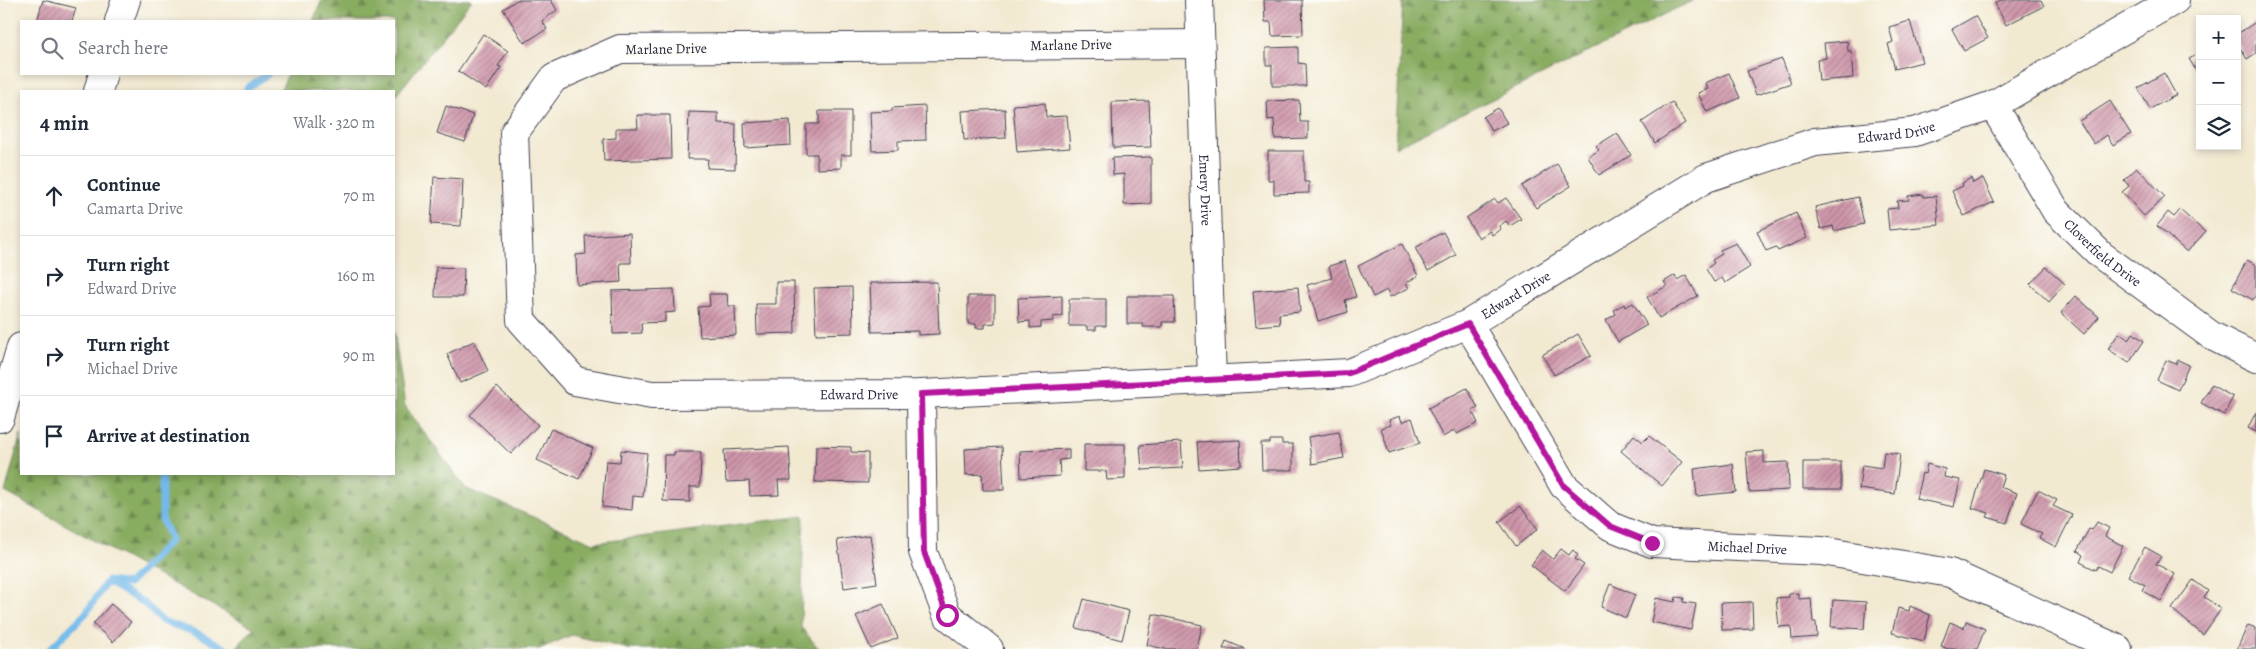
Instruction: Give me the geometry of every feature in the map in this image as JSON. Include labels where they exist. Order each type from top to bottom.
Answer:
[{"type":"street","points":[[119,20],[126,0]]},
{"type":"street","name":"Emery Drive","points":[[1199,0],[1212,379]]},
{"type":"street","name":"Edward Drive","points":[[652,395],[921,394],[1349,373],[1468,324],[1706,178],[1815,142],[1915,132],[1992,105],[2175,0]]},
{"type":"street","name":"Marlane Drive","points":[[652,395],[575,381],[521,320],[514,133],[554,78],[620,49],[1200,44]]},
{"type":"street","points":[[98,90],[104,75]]},
{"type":"street","name":"Cloverfield Drive","points":[[1992,105],[2056,211],[2101,255],[2212,336],[2256,358]]},
{"type":"street","name":"Michael Drive","points":[[1468,324],[1564,486],[1610,526],[1652,543],[1822,551],[1950,573],[2118,649]]},
{"type":"street","points":[[0,418],[20,351]]},
{"type":"street","points":[[921,394],[924,552],[947,615],[989,649]]},
{"type":"green space","points":[[322,0],[472,0],[395,97],[395,90],[280,90],[288,75],[395,75],[395,20],[313,20]]},
{"type":"green space","points":[[1403,0],[1694,0],[1395,147]]},
{"type":"green space","points":[[395,339],[405,406],[465,488],[594,543],[804,516],[801,627],[819,649],[629,649],[572,635],[539,649],[235,649],[254,628],[5,492],[20,438],[20,475],[395,475]]},
{"type":"building","points":[[43,0],[76,8],[72,20],[37,20]]},
{"type":"building","points":[[517,0],[551,0],[557,10],[542,21],[547,29],[524,43],[503,9]]},
{"type":"building","points":[[1264,0],[1302,0],[1303,35],[1272,36],[1271,22],[1265,22]]},
{"type":"building","points":[[2001,0],[2041,0],[2044,6],[2006,25],[1995,3]]},
{"type":"building","points":[[1975,16],[1988,38],[1964,51],[1952,29]]},
{"type":"building","points":[[1910,21],[1922,62],[1895,69],[1888,44],[1893,42],[1889,27]]},
{"type":"building","points":[[2256,22],[2256,53],[2247,59],[2241,49],[2241,31]]},
{"type":"building","points":[[483,34],[508,51],[498,66],[501,67],[486,90],[458,71]]},
{"type":"building","points":[[1847,41],[1848,51],[1851,51],[1853,78],[1819,81],[1817,59],[1826,58],[1824,43]]},
{"type":"building","points":[[1298,47],[1298,63],[1305,64],[1306,86],[1272,86],[1272,65],[1266,65],[1266,48]]},
{"type":"building","points":[[2196,55],[2196,70],[2189,59]]},
{"type":"building","points":[[1782,59],[1791,83],[1756,95],[1747,71]]},
{"type":"building","points":[[1729,73],[1740,98],[1707,112],[1698,93],[1708,89],[1705,83]]},
{"type":"building","points":[[2164,73],[2176,95],[2150,109],[2138,88]]},
{"type":"building","points":[[1299,100],[1300,122],[1308,122],[1308,138],[1275,139],[1274,119],[1268,120],[1267,101]]},
{"type":"building","points":[[1149,101],[1151,147],[1113,148],[1112,102]]},
{"type":"building","points":[[2110,101],[2131,134],[2113,145],[2107,135],[2094,144],[2079,121]]},
{"type":"building","points":[[1672,102],[1685,123],[1655,143],[1642,122]]},
{"type":"building","points":[[1045,103],[1046,117],[1067,116],[1070,148],[1017,152],[1013,105]]},
{"type":"building","points":[[446,106],[473,115],[465,142],[437,133]]},
{"type":"building","points":[[925,106],[926,140],[898,141],[898,150],[872,151],[870,112],[892,111],[892,108]]},
{"type":"building","points":[[1498,108],[1507,123],[1492,131],[1483,117]]},
{"type":"building","points":[[1005,109],[1006,138],[964,140],[962,111]]},
{"type":"building","points":[[819,111],[851,111],[851,155],[841,155],[841,168],[817,169],[817,154],[806,154],[806,124],[819,124]]},
{"type":"building","points":[[689,112],[718,113],[718,123],[736,124],[735,169],[707,168],[708,159],[687,159]]},
{"type":"building","points":[[637,115],[670,115],[671,159],[604,161],[603,139],[616,138],[616,128],[638,128]]},
{"type":"building","points":[[790,120],[791,145],[745,148],[744,123]]},
{"type":"building","points":[[1617,133],[1631,155],[1599,175],[1588,157],[1599,150],[1596,146]]},
{"type":"building","points":[[1268,151],[1304,151],[1304,182],[1309,182],[1309,193],[1274,194],[1274,180],[1268,180]]},
{"type":"building","points":[[1151,157],[1151,204],[1124,205],[1124,174],[1113,175],[1112,158]]},
{"type":"building","points":[[1557,164],[1571,186],[1536,208],[1522,186]]},
{"type":"building","points":[[2137,168],[2165,197],[2144,216],[2122,192],[2129,186],[2124,180]]},
{"type":"building","points":[[434,177],[463,179],[461,226],[431,224]]},
{"type":"building","points":[[1971,178],[1973,183],[1983,178],[1994,202],[1964,216],[1952,191],[1963,186],[1962,183]]},
{"type":"building","points":[[1923,194],[1923,197],[1936,196],[1939,225],[1889,230],[1887,209],[1898,208],[1897,201],[1909,200],[1908,196]]},
{"type":"building","points":[[1858,197],[1864,224],[1834,231],[1833,226],[1821,229],[1815,207]]},
{"type":"building","points":[[1506,198],[1521,219],[1510,226],[1506,221],[1499,226],[1501,229],[1492,235],[1490,231],[1479,238],[1466,218],[1495,199],[1498,203]]},
{"type":"building","points":[[2180,210],[2205,232],[2187,252],[2157,226],[2168,212],[2174,217]]},
{"type":"building","points":[[1796,213],[1807,238],[1778,251],[1776,247],[1766,251],[1757,231]]},
{"type":"building","points":[[1443,232],[1456,255],[1428,271],[1415,248]]},
{"type":"building","points":[[630,233],[631,263],[620,263],[621,282],[577,285],[576,255],[586,254],[585,236]]},
{"type":"building","points":[[1736,243],[1750,267],[1725,283],[1722,278],[1714,282],[1706,269],[1714,263],[1712,260],[1722,254],[1720,250]]},
{"type":"building","points":[[1402,244],[1418,276],[1406,283],[1409,288],[1390,297],[1387,290],[1373,297],[1358,266]]},
{"type":"building","points":[[2247,260],[2256,265],[2256,294],[2253,300],[2232,288]]},
{"type":"building","points":[[1345,261],[1356,297],[1345,300],[1348,312],[1318,321],[1307,285],[1332,278],[1329,266]]},
{"type":"building","points":[[436,267],[464,268],[463,297],[435,297]]},
{"type":"building","points":[[2046,267],[2065,284],[2049,302],[2030,284]]},
{"type":"building","points":[[1675,275],[1677,280],[1686,275],[1698,296],[1659,318],[1647,297],[1667,286],[1664,282]]},
{"type":"building","points":[[776,282],[794,282],[795,333],[757,334],[756,304],[776,304]]},
{"type":"building","points":[[937,282],[939,334],[918,335],[918,331],[872,332],[870,283]]},
{"type":"building","points":[[852,287],[853,333],[816,334],[814,288]]},
{"type":"building","points":[[1298,287],[1300,312],[1279,314],[1280,324],[1256,326],[1253,291]]},
{"type":"building","points":[[674,289],[675,312],[665,313],[665,322],[641,323],[642,333],[613,334],[612,291]]},
{"type":"building","points":[[709,294],[727,294],[728,306],[735,306],[736,335],[700,337],[698,307],[710,306]]},
{"type":"building","points":[[968,296],[995,296],[995,323],[985,324],[985,328],[976,328],[976,324],[968,324]]},
{"type":"building","points":[[1062,296],[1062,316],[1053,317],[1053,321],[1041,322],[1041,327],[1030,328],[1030,321],[1019,322],[1018,298]]},
{"type":"building","points":[[1127,296],[1174,296],[1175,322],[1162,322],[1162,327],[1143,327],[1143,324],[1127,324]]},
{"type":"building","points":[[2076,296],[2099,317],[2084,334],[2061,313]]},
{"type":"building","points":[[1069,299],[1106,299],[1106,326],[1096,326],[1096,330],[1087,330],[1087,326],[1069,326]]},
{"type":"building","points":[[1633,303],[1647,325],[1618,342],[1606,320],[1616,314],[1614,310],[1624,304],[1625,307]]},
{"type":"building","points":[[2119,333],[2129,340],[2133,333],[2144,341],[2129,363],[2108,349]]},
{"type":"building","points":[[1578,334],[1591,356],[1554,375],[1542,355]]},
{"type":"building","points":[[474,341],[488,371],[460,383],[447,354]]},
{"type":"building","points":[[2166,360],[2176,364],[2178,360],[2189,365],[2178,390],[2157,380]]},
{"type":"building","points":[[2211,385],[2233,397],[2224,415],[2201,403]]},
{"type":"building","points":[[497,387],[538,425],[511,454],[470,415]]},
{"type":"building","points":[[1467,388],[1478,408],[1472,411],[1478,423],[1457,434],[1455,430],[1443,437],[1428,408]]},
{"type":"building","points":[[2256,412],[2256,432],[2248,428]]},
{"type":"building","points":[[1400,416],[1402,422],[1412,418],[1420,443],[1389,453],[1381,428],[1391,425],[1389,420]]},
{"type":"building","points":[[551,429],[593,448],[579,479],[537,460]]},
{"type":"building","points":[[1339,432],[1344,458],[1312,464],[1308,437]]},
{"type":"building","points":[[1634,435],[1643,442],[1649,436],[1682,462],[1662,486],[1621,451]]},
{"type":"building","points":[[1240,440],[1241,466],[1199,469],[1197,442]]},
{"type":"building","points":[[1270,440],[1282,440],[1282,444],[1293,444],[1293,470],[1262,470],[1261,443],[1270,443]]},
{"type":"building","points":[[1181,442],[1183,468],[1142,470],[1140,445]]},
{"type":"building","points":[[1084,444],[1125,444],[1125,479],[1107,480],[1106,471],[1084,471]]},
{"type":"building","points":[[816,446],[851,447],[851,452],[868,453],[868,483],[815,482]]},
{"type":"building","points":[[789,447],[791,480],[778,480],[779,495],[750,496],[749,481],[726,482],[724,450]]},
{"type":"building","points":[[1002,447],[1004,490],[983,490],[982,474],[966,475],[965,449]]},
{"type":"building","points":[[1069,449],[1069,459],[1059,460],[1060,476],[1021,478],[1020,451]]},
{"type":"building","points":[[621,450],[647,453],[643,497],[633,496],[632,510],[602,507],[606,461],[620,462]]},
{"type":"building","points":[[1764,451],[1764,463],[1788,462],[1789,490],[1749,492],[1746,452]]},
{"type":"building","points":[[674,452],[701,452],[700,487],[690,487],[690,502],[663,501],[664,455],[674,455]]},
{"type":"building","points":[[1884,452],[1900,454],[1895,494],[1859,489],[1862,465],[1882,468]]},
{"type":"building","points":[[1803,462],[1841,462],[1841,489],[1803,489]]},
{"type":"building","points":[[1733,464],[1736,492],[1697,496],[1694,469]]},
{"type":"building","points":[[1927,464],[1945,469],[1944,477],[1960,480],[1954,507],[1916,499],[1922,473],[1925,474]]},
{"type":"building","points":[[1984,469],[2004,475],[2000,487],[2017,493],[2007,523],[1987,517],[1989,513],[1972,508]]},
{"type":"building","points":[[2038,490],[2057,500],[2053,506],[2072,515],[2056,547],[2039,538],[2042,534],[2021,524]]},
{"type":"building","points":[[1520,506],[1538,529],[1516,546],[1499,522]]},
{"type":"building","points":[[2097,522],[2109,528],[2105,536],[2123,546],[2110,572],[2098,566],[2096,570],[2080,562],[2083,555],[2077,551],[2089,529],[2092,530]]},
{"type":"building","points":[[870,535],[877,583],[844,588],[837,540]]},
{"type":"building","points":[[2145,547],[2161,556],[2156,564],[2175,574],[2161,601],[2142,590],[2145,585],[2128,576]]},
{"type":"building","points":[[1561,549],[1569,555],[1573,550],[1578,555],[1575,559],[1584,565],[1565,591],[1531,565],[1542,550],[1553,559]]},
{"type":"building","points":[[2193,580],[2208,591],[2204,597],[2221,609],[2203,635],[2172,609]]},
{"type":"building","points":[[1610,584],[1635,595],[1626,618],[1601,607]]},
{"type":"building","points":[[1798,593],[1799,599],[1811,598],[1813,622],[1816,622],[1817,637],[1792,639],[1791,626],[1779,627],[1776,598],[1789,597],[1789,594]]},
{"type":"building","points":[[1676,597],[1684,598],[1683,602],[1696,604],[1691,630],[1651,622],[1656,598],[1675,602]]},
{"type":"building","points":[[1084,599],[1129,611],[1122,640],[1076,628]]},
{"type":"building","points":[[1833,600],[1866,602],[1864,629],[1831,627]]},
{"type":"building","points":[[1752,602],[1753,629],[1722,630],[1721,603]]},
{"type":"building","points":[[111,604],[131,622],[113,642],[93,624]]},
{"type":"building","points":[[883,604],[898,638],[871,649],[856,616]]},
{"type":"building","points":[[1910,606],[1930,615],[1924,641],[1892,633],[1898,608],[1909,611]]},
{"type":"building","points":[[1153,614],[1202,625],[1197,649],[1165,649],[1147,645]]},
{"type":"building","points":[[1966,621],[1985,629],[1977,649],[1948,649],[1941,646],[1950,622],[1964,628]]},
{"type":"building","points":[[2248,625],[2256,628],[2256,649],[2237,649]]},
{"type":"building","points":[[1226,641],[1245,649],[1223,649]]},
{"type":"waterway","points":[[246,90],[266,75]]},
{"type":"waterway","points":[[107,581],[129,584],[171,540],[162,520],[162,475]]},
{"type":"waterway","points":[[50,649],[86,613],[107,581]]},
{"type":"waterway","points":[[109,583],[144,603],[162,621],[197,633],[227,649]]},
{"type":"route","points":[[947,615],[924,552],[921,394],[1349,373],[1468,324],[1564,486],[1610,526],[1652,543]]}]
